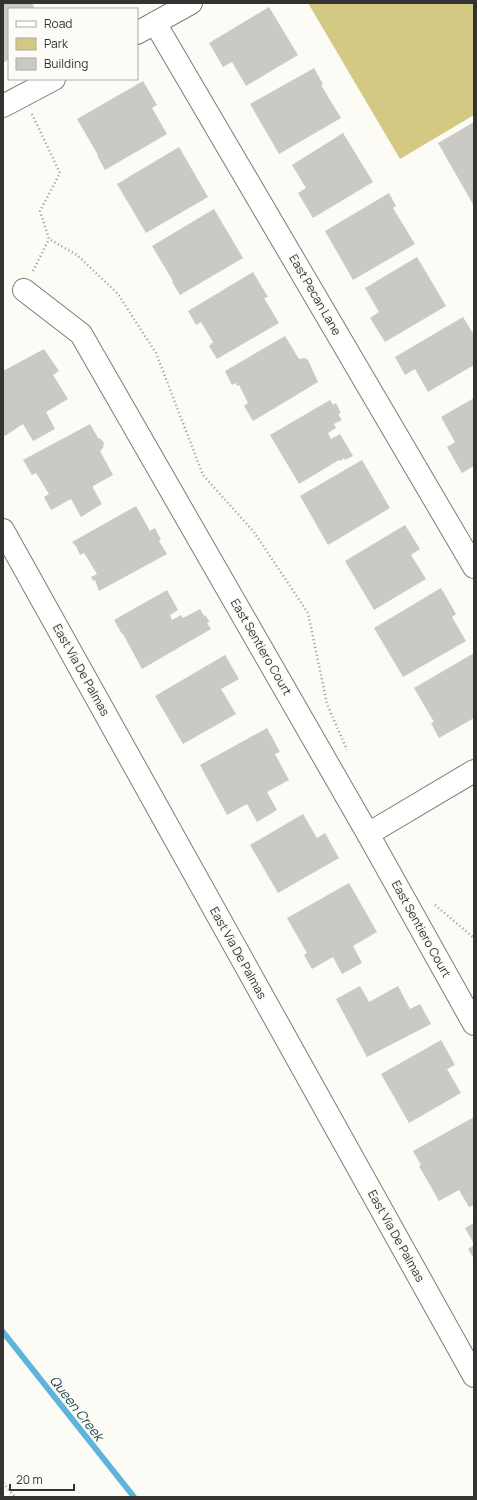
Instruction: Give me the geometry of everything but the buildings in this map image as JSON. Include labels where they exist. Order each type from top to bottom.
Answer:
[{"type":"street","points":[[146,28],[192,3]]},
{"type":"street","name":"East Pecan Lane","points":[[146,28],[474,567]]},
{"type":"street","points":[[3,106],[52,80]]},
{"type":"street","name":"East Sentiero Court","points":[[24,290],[81,334],[368,834],[474,1024]]},
{"type":"street","name":"East Via De Palmas","points":[[3,530],[474,1376]]},
{"type":"street","points":[[368,834],[474,771]]},
{"type":"path","points":[[23,96],[60,173],[40,211],[49,239],[77,255],[118,294],[156,354],[203,475],[254,532],[308,613],[327,704],[350,758]]},
{"type":"path","points":[[24,290],[49,239]]},
{"type":"path","points":[[3,1483],[15,1497]]},
{"type":"green space","points":[[308,3],[474,3],[474,115],[400,159]]},
{"type":"waterway","name":"Queen Creek","points":[[3,1332],[134,1497]]}]
